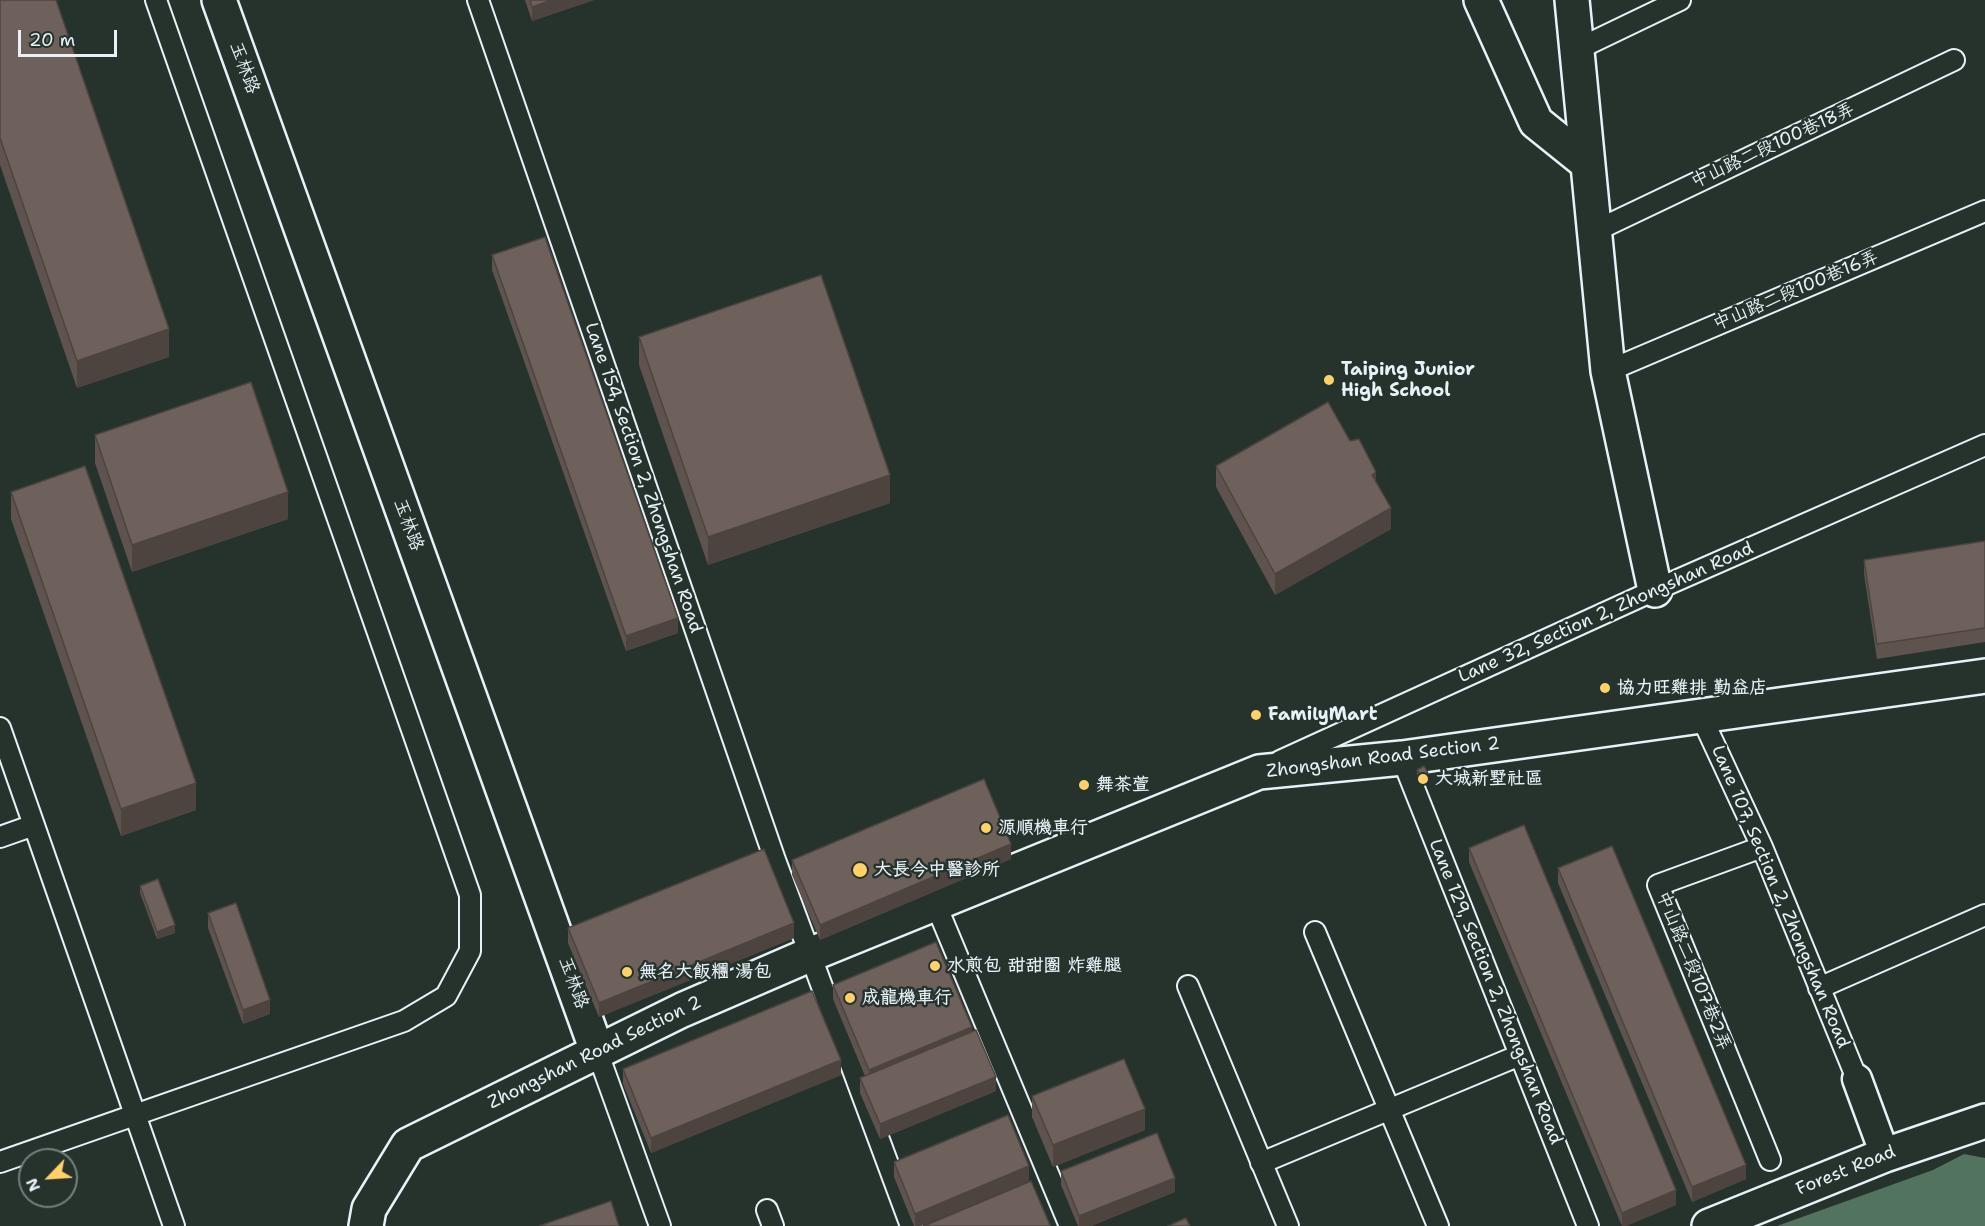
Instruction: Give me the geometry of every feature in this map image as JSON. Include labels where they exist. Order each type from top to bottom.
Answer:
[{"type":"street","name":"玉林路","points":[[219,0],[597,1051]]},
{"type":"street","points":[[1481,0],[1536,122],[1587,163]]},
{"type":"street","points":[[1572,0],[1608,371],[1655,590]]},
{"type":"street","name":"Zhongshan Road Section 2","points":[[366,1226],[369,1209],[408,1145],[682,1010],[809,955],[1259,772],[1402,758],[1985,676]]},
{"type":"street","points":[[1857,1079],[1885,1155]]},
{"type":"street","name":"Forest Road","points":[[1709,1226],[1885,1155],[1985,1121]]},
{"type":"lane","points":[[0,1162],[404,1021],[446,996],[470,951],[470,895],[156,0]]},
{"type":"lane","name":"Lane 154, Section 2, Zhongshan Road","points":[[478,0],[809,955],[911,1226]]},
{"type":"lane","points":[[1578,50],[1680,0]]},
{"type":"lane","name":"中山路二段100巷18弄","points":[[1593,232],[1954,60]]},
{"type":"lane","name":"中山路二段100巷16弄","points":[[1608,371],[1985,211]]},
{"type":"lane","name":"Lane 32, Section 2, Zhongshan Road","points":[[1228,785],[1655,590],[1985,445]]},
{"type":"lane","name":"Lane 107, Section 2, Zhongshan Road","points":[[1701,716],[1762,846],[1857,1079]]},
{"type":"lane","points":[[0,728],[174,1226]]},
{"type":"lane","name":"Lane 129, Section 2, Zhongshan Road","points":[[1402,758],[1588,1226]]},
{"type":"lane","points":[[0,837],[34,825]]},
{"type":"lane","name":"中山路二段107巷2弄","points":[[1762,846],[1658,885],[1770,1160]]},
{"type":"lane","points":[[936,905],[1070,1226]]},
{"type":"lane","points":[[1819,988],[1985,915]]},
{"type":"lane","points":[[1315,932],[1438,1226]]},
{"type":"lane","points":[[1188,986],[1288,1226]]},
{"type":"lane","points":[[597,1051],[660,1226]]},
{"type":"lane","points":[[1261,1163],[1520,1055]]},
{"type":"green space","points":[[1964,1154],[1985,1158],[1985,1226],[1777,1226],[1933,1170]]},
{"type":"building","points":[[0,0],[56,0],[169,329],[77,361],[0,138]]},
{"type":"building","points":[[530,0],[552,0],[532,7]]},
{"type":"building","points":[[545,237],[678,618],[626,636],[492,255]]},
{"type":"building","points":[[821,275],[890,475],[708,537],[639,337]]},
{"type":"building","points":[[251,382],[288,492],[132,545],[95,435]]},
{"type":"building","points":[[1328,402],[1350,441],[1359,439],[1376,472],[1372,475],[1391,508],[1275,574],[1216,466]]},
{"type":"building","points":[[85,466],[196,783],[121,809],[11,492]]},
{"type":"building","points":[[1985,541],[1985,628],[1877,644],[1864,560]]},
{"type":"building","points":[[1424,766],[1428,773],[1422,777],[1417,770]]},
{"type":"building","points":[[984,779],[1011,844],[820,925],[792,860]]},
{"type":"building","points":[[1524,825],[1676,1190],[1622,1213],[1469,848]]},
{"type":"building","points":[[1612,846],[1746,1165],[1692,1187],[1558,868]]},
{"type":"building","points":[[764,849],[794,923],[599,1003],[568,928]]},
{"type":"building","points":[[158,879],[175,925],[157,932],[140,886]]},
{"type":"building","points":[[236,903],[270,1000],[243,1010],[208,913]]},
{"type":"building","points":[[936,942],[972,1027],[869,1070],[833,985]]},
{"type":"building","points":[[812,991],[841,1060],[651,1138],[623,1069]]},
{"type":"building","points":[[976,1030],[996,1077],[880,1124],[860,1078]]},
{"type":"building","points":[[1124,1059],[1145,1109],[1053,1145],[1032,1096]]},
{"type":"building","points":[[1008,1115],[1029,1166],[915,1214],[894,1162]]},
{"type":"building","points":[[1157,1133],[1175,1178],[1079,1216],[1061,1171]]},
{"type":"building","points":[[1031,1181],[1050,1225],[1048,1226],[924,1226]]},
{"type":"building","points":[[611,1201],[619,1226],[539,1226]]},
{"type":"building","points":[[1186,1218],[1190,1226],[1168,1226]]},
{"type":"place","name":"Taiping Junior High School","points":[[1329,380]]},
{"type":"place","name":"協力旺雞排 勤益店","points":[[1605,688]]},
{"type":"place","name":"FamilyMart","points":[[1256,715]]},
{"type":"place","name":"大城新墅社區","points":[[1423,779]]},
{"type":"place","name":"舞茶萱","points":[[1084,785]]},
{"type":"place","name":"源順機車行","points":[[986,828]]},
{"type":"place","name":"大長今中醫診所","points":[[860,870]]},
{"type":"place","name":"水煎包 甜甜圈 炸雞腿","points":[[935,966]]},
{"type":"place","name":"無名大飯糰 湯包","points":[[627,972]]},
{"type":"place","name":"成龍機車行","points":[[850,998]]}]
